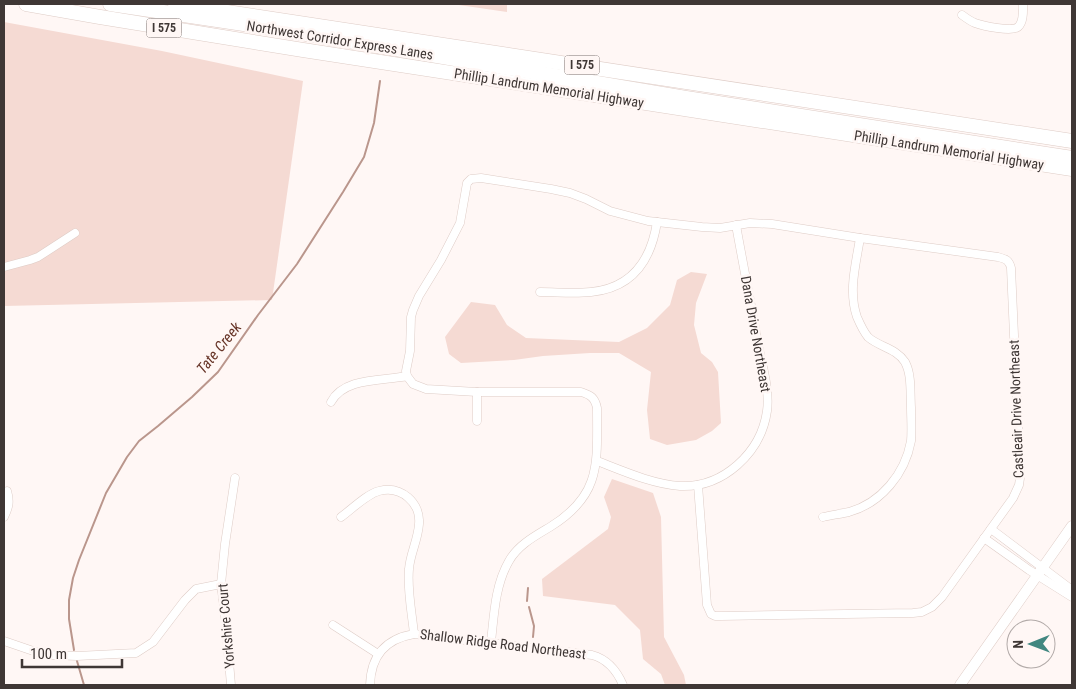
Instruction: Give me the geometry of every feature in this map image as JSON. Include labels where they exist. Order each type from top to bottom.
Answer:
[{"type":"highway","name":"Phillip Landrum Memorial Highway","points":[[26,4],[303,50],[1072,168]]},
{"type":"highway","name":"Northwest Corridor Express Lanes","points":[[110,4],[283,30],[657,93],[1072,158]]},
{"type":"highway","name":"Phillip Landrum Memorial Highway","points":[[175,4],[1072,141]]},
{"type":"highway","points":[[879,112],[1072,150]]},
{"type":"street","points":[[962,14],[977,24],[1021,30],[1023,4]]},
{"type":"street","name":"Castleair Drive Northeast","points":[[407,376],[413,310],[460,223],[468,176],[560,191],[586,199],[610,211],[657,222],[720,228],[750,223],[772,224],[1012,259],[1020,478],[1013,498],[937,603],[932,607],[922,612],[913,613],[708,616],[698,485]]},
{"type":"street","points":[[540,292],[590,292],[603,290],[624,282],[632,276],[642,263],[652,242],[657,222]]},
{"type":"street","name":"Dana Drive Northeast","points":[[596,461],[664,484],[679,486],[698,485],[726,474],[744,459],[756,444],[767,411],[767,398],[736,225]]},
{"type":"street","points":[[4,267],[38,257],[75,233]]},
{"type":"street","points":[[823,517],[849,512],[880,495],[903,467],[911,440],[912,426],[908,371],[898,354],[868,337],[860,323],[854,305],[852,286],[860,238]]},
{"type":"street","points":[[332,402],[334,396],[348,386],[407,376],[413,384],[421,388],[477,392],[582,392],[593,397],[597,408],[596,461],[592,482],[581,501],[564,518],[528,540],[510,560],[502,575],[497,592],[491,642]]},
{"type":"street","points":[[593,397],[599,390]]},
{"type":"street","points":[[477,392],[477,421]]},
{"type":"street","name":"Yorkshire Court","points":[[231,685],[221,584],[235,478]]},
{"type":"street","points":[[4,517],[9,500],[7,490]]},
{"type":"street","points":[[341,517],[373,494],[386,490],[401,493],[409,498],[417,508],[419,523],[409,570],[414,634]]},
{"type":"street","points":[[960,685],[1072,526]]},
{"type":"street","points":[[991,529],[1072,597]]},
{"type":"street","points":[[984,538],[1072,590]]},
{"type":"street","points":[[4,641],[50,655],[77,656],[136,653],[153,642],[185,600],[196,589],[221,584]]},
{"type":"street","points":[[333,625],[378,654],[371,669],[370,685]]},
{"type":"street","name":"Shallow Ridge Road Northeast","points":[[378,654],[385,645],[393,640],[405,635],[414,634],[491,642],[599,656],[615,670],[623,685]]},
{"type":"shaded area","points":[[452,4],[507,4],[507,12]]},
{"type":"shaded area","points":[[4,22],[162,51],[303,81],[272,300],[4,306]]},
{"type":"shaded area","points":[[691,272],[707,274],[696,303],[694,325],[701,353],[712,362],[718,372],[721,423],[712,431],[696,440],[667,445],[650,439],[647,410],[651,372],[619,353],[590,353],[461,363],[449,354],[445,337],[471,302],[495,305],[507,325],[526,338],[619,342],[647,328],[670,305],[677,280]]},
{"type":"shaded area","points":[[612,479],[653,493],[661,517],[664,637],[684,675],[686,685],[665,685],[661,674],[643,659],[640,630],[615,605],[543,596],[542,579],[608,529],[611,517],[604,497]]},
{"type":"waterway","name":"Tate Creek","points":[[74,650],[69,619],[69,600],[73,578],[106,493],[127,457],[139,441],[192,397],[218,372],[297,264],[364,157],[374,123],[380,81]]},
{"type":"waterway","points":[[527,601],[528,588]]},
{"type":"waterway","points":[[529,607],[534,626],[533,637]]},
{"type":"waterway","name":"Tate Creek","points":[[77,661],[84,685]]}]
